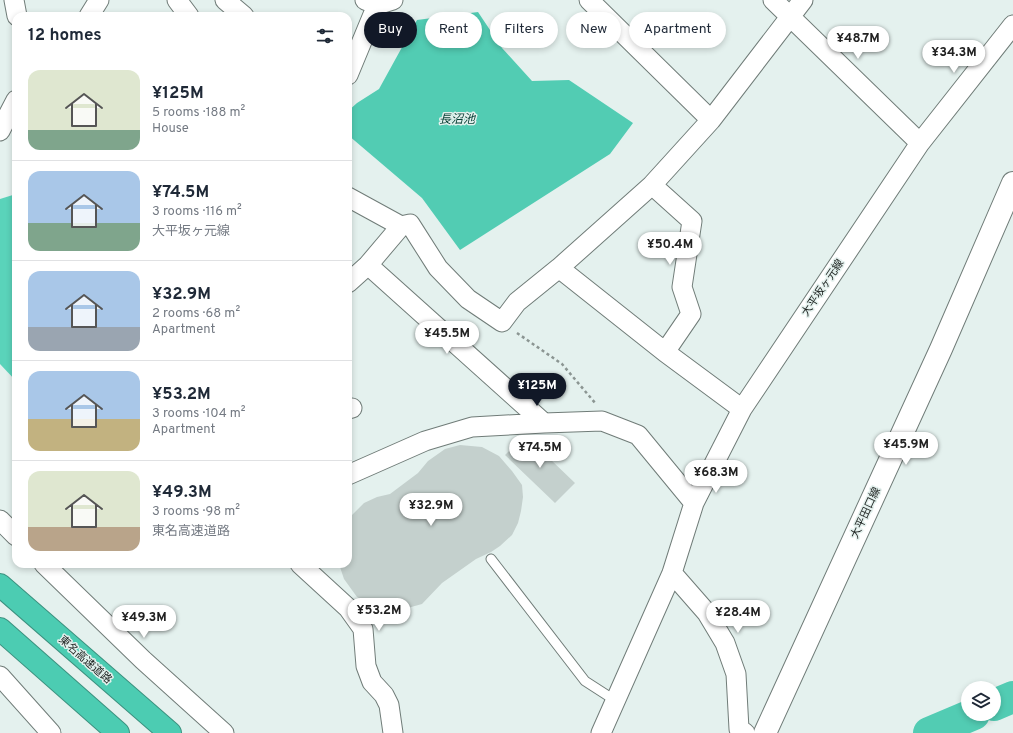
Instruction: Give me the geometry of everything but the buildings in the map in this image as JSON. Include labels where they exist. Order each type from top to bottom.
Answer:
[{"type":"highway","name":"東名高速道路","points":[[0,586],[170,733]]},
{"type":"highway","points":[[0,629],[118,733]]},
{"type":"street","points":[[14,0],[16,12]]},
{"type":"street","points":[[92,12],[99,0]]},
{"type":"street","points":[[177,0],[186,12]]},
{"type":"street","points":[[225,0],[239,12]]},
{"type":"street","points":[[588,0],[711,120]]},
{"type":"street","points":[[773,0],[920,143]]},
{"type":"street","points":[[352,279],[368,265],[401,226],[410,224],[438,268],[468,299],[502,322],[518,302],[559,268],[652,185],[711,120],[804,0]]},
{"type":"street","points":[[352,65],[378,2]]},
{"type":"street","name":"大平坂ヶ元線","points":[[601,733],[672,573],[694,503],[742,409],[920,143],[1013,25]]},
{"type":"street","points":[[0,131],[12,108]]},
{"type":"street","name":"大平田口線","points":[[765,733],[941,349],[1013,183]]},
{"type":"street","points":[[652,185],[692,221],[682,287],[691,314],[665,352]]},
{"type":"street","points":[[352,199],[401,226]]},
{"type":"street","points":[[368,265],[544,422]]},
{"type":"street","points":[[559,268],[665,352],[742,409]]},
{"type":"street","points":[[352,473],[425,441],[472,427],[544,422],[602,421],[638,435],[694,503]]},
{"type":"street","points":[[0,520],[12,532]]},
{"type":"street","points":[[48,568],[143,660],[224,733]]},
{"type":"street","points":[[304,568],[348,608],[363,629],[366,666],[372,682],[384,695],[389,705],[393,733]]},
{"type":"street","points":[[672,573],[707,613],[725,643],[736,674],[739,729],[745,733]]},
{"type":"street","points":[[0,676],[51,733]]},
{"type":"lane","points":[[491,559],[585,681],[616,700]]},
{"type":"path","points":[[502,322],[562,364],[598,405],[602,421]]},
{"type":"shaded area","points":[[12,195],[12,377],[0,364],[0,199]]},
{"type":"water","name":"長沼池","points":[[482,18],[490,30],[490,48],[502,48],[532,81],[569,80],[633,123],[610,154],[460,250],[422,198],[352,138],[352,107],[379,89],[402,48],[417,48],[417,20],[425,19],[425,48],[482,48]]},
{"type":"waterway","points":[[1001,702],[1013,697]]},
{"type":"waterway","points":[[929,733],[961,719]]}]
